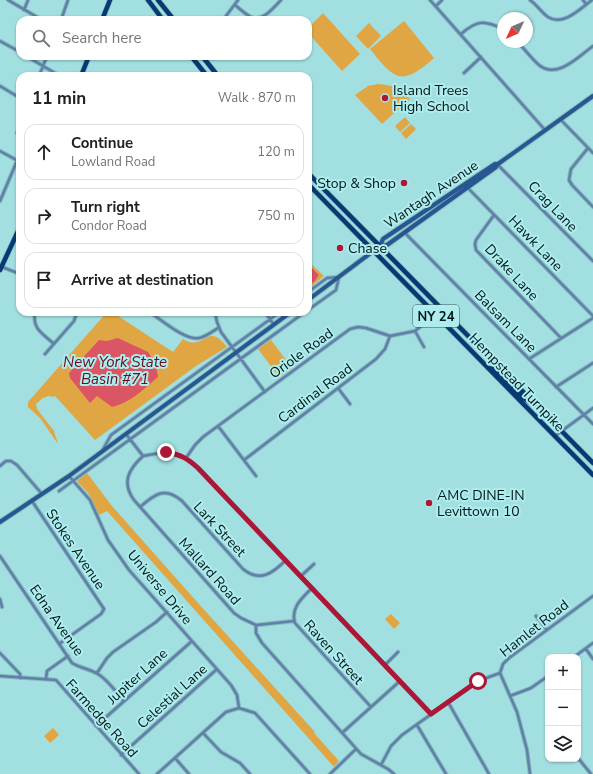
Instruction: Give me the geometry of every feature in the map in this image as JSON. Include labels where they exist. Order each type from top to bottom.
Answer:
[{"type":"main road","points":[[104,16],[110,0]]},
{"type":"main road","points":[[148,0],[160,16]]},
{"type":"main road","points":[[158,0],[171,16]]},
{"type":"main road","points":[[83,72],[87,60]]},
{"type":"main road","points":[[194,60],[204,72]]},
{"type":"main road","points":[[205,60],[215,72]]},
{"type":"main road","name":"Wantagh Avenue","points":[[380,246],[383,239],[496,167],[498,164],[593,96]]},
{"type":"main road","name":"Hempstead Turnpike","points":[[312,177],[593,463]]},
{"type":"main road","name":"Wantagh Avenue","points":[[312,297],[373,251],[380,246],[387,245],[466,186]]},
{"type":"main road","name":"Hempstead Turnpike","points":[[312,188],[593,476]]},
{"type":"main road","points":[[1,268],[16,236]]},
{"type":"main road","points":[[0,522],[69,476],[285,316]]},
{"type":"main road","points":[[488,368],[494,363]]},
{"type":"main road","points":[[488,368],[494,369],[522,397],[539,409]]},
{"type":"street","points":[[8,0],[35,16]]},
{"type":"street","points":[[24,10],[28,0]]},
{"type":"street","points":[[62,16],[68,0]]},
{"type":"street","points":[[226,16],[238,0]]},
{"type":"street","points":[[262,16],[281,0]]},
{"type":"street","points":[[430,0],[546,130]]},
{"type":"street","points":[[436,6],[442,0]]},
{"type":"street","points":[[530,0],[547,16],[558,20],[570,16],[592,0]]},
{"type":"street","points":[[583,0],[586,4]]},
{"type":"street","points":[[235,5],[250,16]]},
{"type":"street","points":[[461,34],[470,26],[479,23],[488,24],[497,28]]},
{"type":"street","points":[[0,41],[16,50]]},
{"type":"street","points":[[523,48],[539,65],[551,70],[556,70],[565,66],[592,47],[593,52]]},
{"type":"street","points":[[464,73],[481,57]]},
{"type":"street","points":[[33,60],[53,72]]},
{"type":"street","points":[[41,72],[45,60]]},
{"type":"street","points":[[0,86],[16,96]]},
{"type":"street","points":[[560,119],[593,153]]},
{"type":"street","points":[[588,148],[571,169],[569,180],[593,207]]},
{"type":"street","points":[[0,151],[16,160]]},
{"type":"street","name":"Crag Lane","points":[[498,164],[593,261]]},
{"type":"street","points":[[0,200],[16,168]]},
{"type":"street","name":"Hawk Lane","points":[[466,186],[593,317]]},
{"type":"street","name":"Drake Lane","points":[[494,215],[476,240],[476,250],[562,338]]},
{"type":"street","name":"Balsam Lane","points":[[404,232],[593,424]]},
{"type":"street","points":[[1,268],[16,273]]},
{"type":"street","points":[[312,289],[327,278],[339,277],[336,290],[312,307]]},
{"type":"street","name":"Oriole Road","points":[[186,458],[199,441],[218,426],[350,329],[358,327],[366,328],[390,336],[415,331],[442,310]]},
{"type":"street","points":[[34,316],[33,319],[36,326],[54,344]]},
{"type":"street","points":[[45,354],[74,321],[75,316]]},
{"type":"street","points":[[158,316],[184,335],[193,338],[203,337],[218,328]]},
{"type":"street","points":[[216,316],[218,328],[264,392]]},
{"type":"street","points":[[268,316],[274,324]]},
{"type":"street","points":[[101,452],[111,435],[274,316]]},
{"type":"street","points":[[59,491],[299,316]]},
{"type":"street","points":[[529,359],[593,317]]},
{"type":"street","points":[[415,331],[424,347]]},
{"type":"street","name":"Cardinal Road","points":[[244,460],[382,354],[390,336]]},
{"type":"street","points":[[556,387],[593,363]]},
{"type":"street","points":[[338,388],[350,404]]},
{"type":"street","points":[[555,436],[593,408]]},
{"type":"street","points":[[218,426],[256,476]]},
{"type":"street","points":[[126,434],[143,456],[166,452],[186,458],[198,468],[431,714]]},
{"type":"street","name":"Mallard Road","points":[[143,456],[131,468],[127,482],[130,496],[234,613],[256,625]]},
{"type":"street","points":[[0,466],[6,461],[10,461],[17,466],[42,494]]},
{"type":"street","name":"Universe Drive","points":[[69,476],[90,500],[108,540],[129,570],[192,640],[234,690],[237,695],[239,708]]},
{"type":"street","name":"Lark Street","points":[[140,507],[153,496],[166,493],[174,495],[182,501],[243,569],[250,574],[261,576],[269,574],[276,570],[286,560]]},
{"type":"street","name":"Stokes Avenue","points":[[32,501],[104,609],[101,614],[59,644]]},
{"type":"street","name":"Edna Avenue","points":[[0,556],[68,656],[76,665],[97,673],[124,701]]},
{"type":"street","points":[[301,576],[314,564]]},
{"type":"street","name":"Raven Street","points":[[312,588],[300,600],[295,608],[293,615],[294,621],[300,630],[371,707]]},
{"type":"street","name":"Hamlet Road","points":[[530,774],[517,712],[500,673],[503,664],[509,658],[593,597]]},
{"type":"street","points":[[0,599],[2,607]]},
{"type":"street","points":[[97,673],[113,652],[156,622],[167,612]]},
{"type":"street","points":[[536,616],[547,630]]},
{"type":"street","points":[[294,621],[256,625],[256,633],[262,643],[356,749],[365,757],[394,774]]},
{"type":"street","name":"Jupiter Lane","points":[[96,726],[192,640]]},
{"type":"street","points":[[578,654],[593,644]]},
{"type":"street","points":[[586,649],[593,659]]},
{"type":"street","points":[[385,665],[398,652]]},
{"type":"street","points":[[0,653],[20,674],[20,678]]},
{"type":"street","points":[[46,679],[47,671],[68,656]]},
{"type":"street","name":"Celestial Lane","points":[[122,755],[217,669]]},
{"type":"street","points":[[381,765],[394,742],[478,681],[500,673]]},
{"type":"street","name":"Farmedge Road","points":[[0,676],[56,680],[139,774]]},
{"type":"street","points":[[510,696],[530,688],[545,678]]},
{"type":"street","points":[[342,733],[400,681]]},
{"type":"street","points":[[448,702],[489,774]]},
{"type":"street","points":[[157,774],[226,712],[239,708],[255,713],[310,774]]},
{"type":"street","points":[[417,725],[446,774]]},
{"type":"street","points":[[203,733],[221,752],[240,763],[250,774]]},
{"type":"street","points":[[330,774],[356,749]]},
{"type":"street","points":[[175,758],[189,774]]},
{"type":"street","points":[[581,762],[591,774]]},
{"type":"shaded area","points":[[323,13],[360,54],[342,71],[312,37],[312,24]]},
{"type":"shaded area","points":[[404,21],[434,58],[414,73],[406,76],[399,76],[386,68],[370,49]]},
{"type":"shaded area","points":[[369,23],[381,36],[368,49],[356,36]]},
{"type":"shaded area","points":[[378,84],[396,88],[410,99],[382,124],[355,95],[368,86]]},
{"type":"shaded area","points":[[405,117],[410,123],[400,132],[395,126]]},
{"type":"shaded area","points":[[411,124],[416,129],[406,139],[401,133]]},
{"type":"shaded area","points":[[312,265],[324,276],[312,286]]},
{"type":"shaded area","points":[[103,316],[118,316],[173,352],[183,339],[190,342],[196,342],[210,336],[220,339],[227,347],[196,366],[95,440],[55,396],[49,396],[43,398],[36,404],[37,409],[54,431],[58,444],[40,418],[28,407],[28,402]]},
{"type":"shaded area","points":[[271,340],[292,368],[279,377],[258,349]]},
{"type":"shaded area","points":[[87,473],[112,506],[315,732],[314,733],[339,761],[334,767],[107,511],[99,515],[88,493],[77,481]]},
{"type":"shaded area","points":[[391,614],[400,623],[394,629],[385,619]]},
{"type":"shaded area","points":[[53,728],[59,735],[50,743],[44,736]]},
{"type":"water","points":[[312,268],[319,275],[312,283]]},
{"type":"water","name":"New York State Basin #71","points":[[118,338],[148,352],[156,364],[158,377],[137,395],[119,405],[112,407],[97,396],[90,403],[70,378],[69,373],[99,340],[107,341]]},
{"type":"place","name":"Island Trees High School","points":[[385,98]]},
{"type":"place","name":"Stop & Shop","points":[[404,183]]},
{"type":"place","name":"Chase","points":[[340,248]]},
{"type":"place","name":"AMC DINE-IN Levittown 10","points":[[429,503]]},
{"type":"route","points":[[166,452],[186,458],[193,463],[431,714],[478,681]]}]
